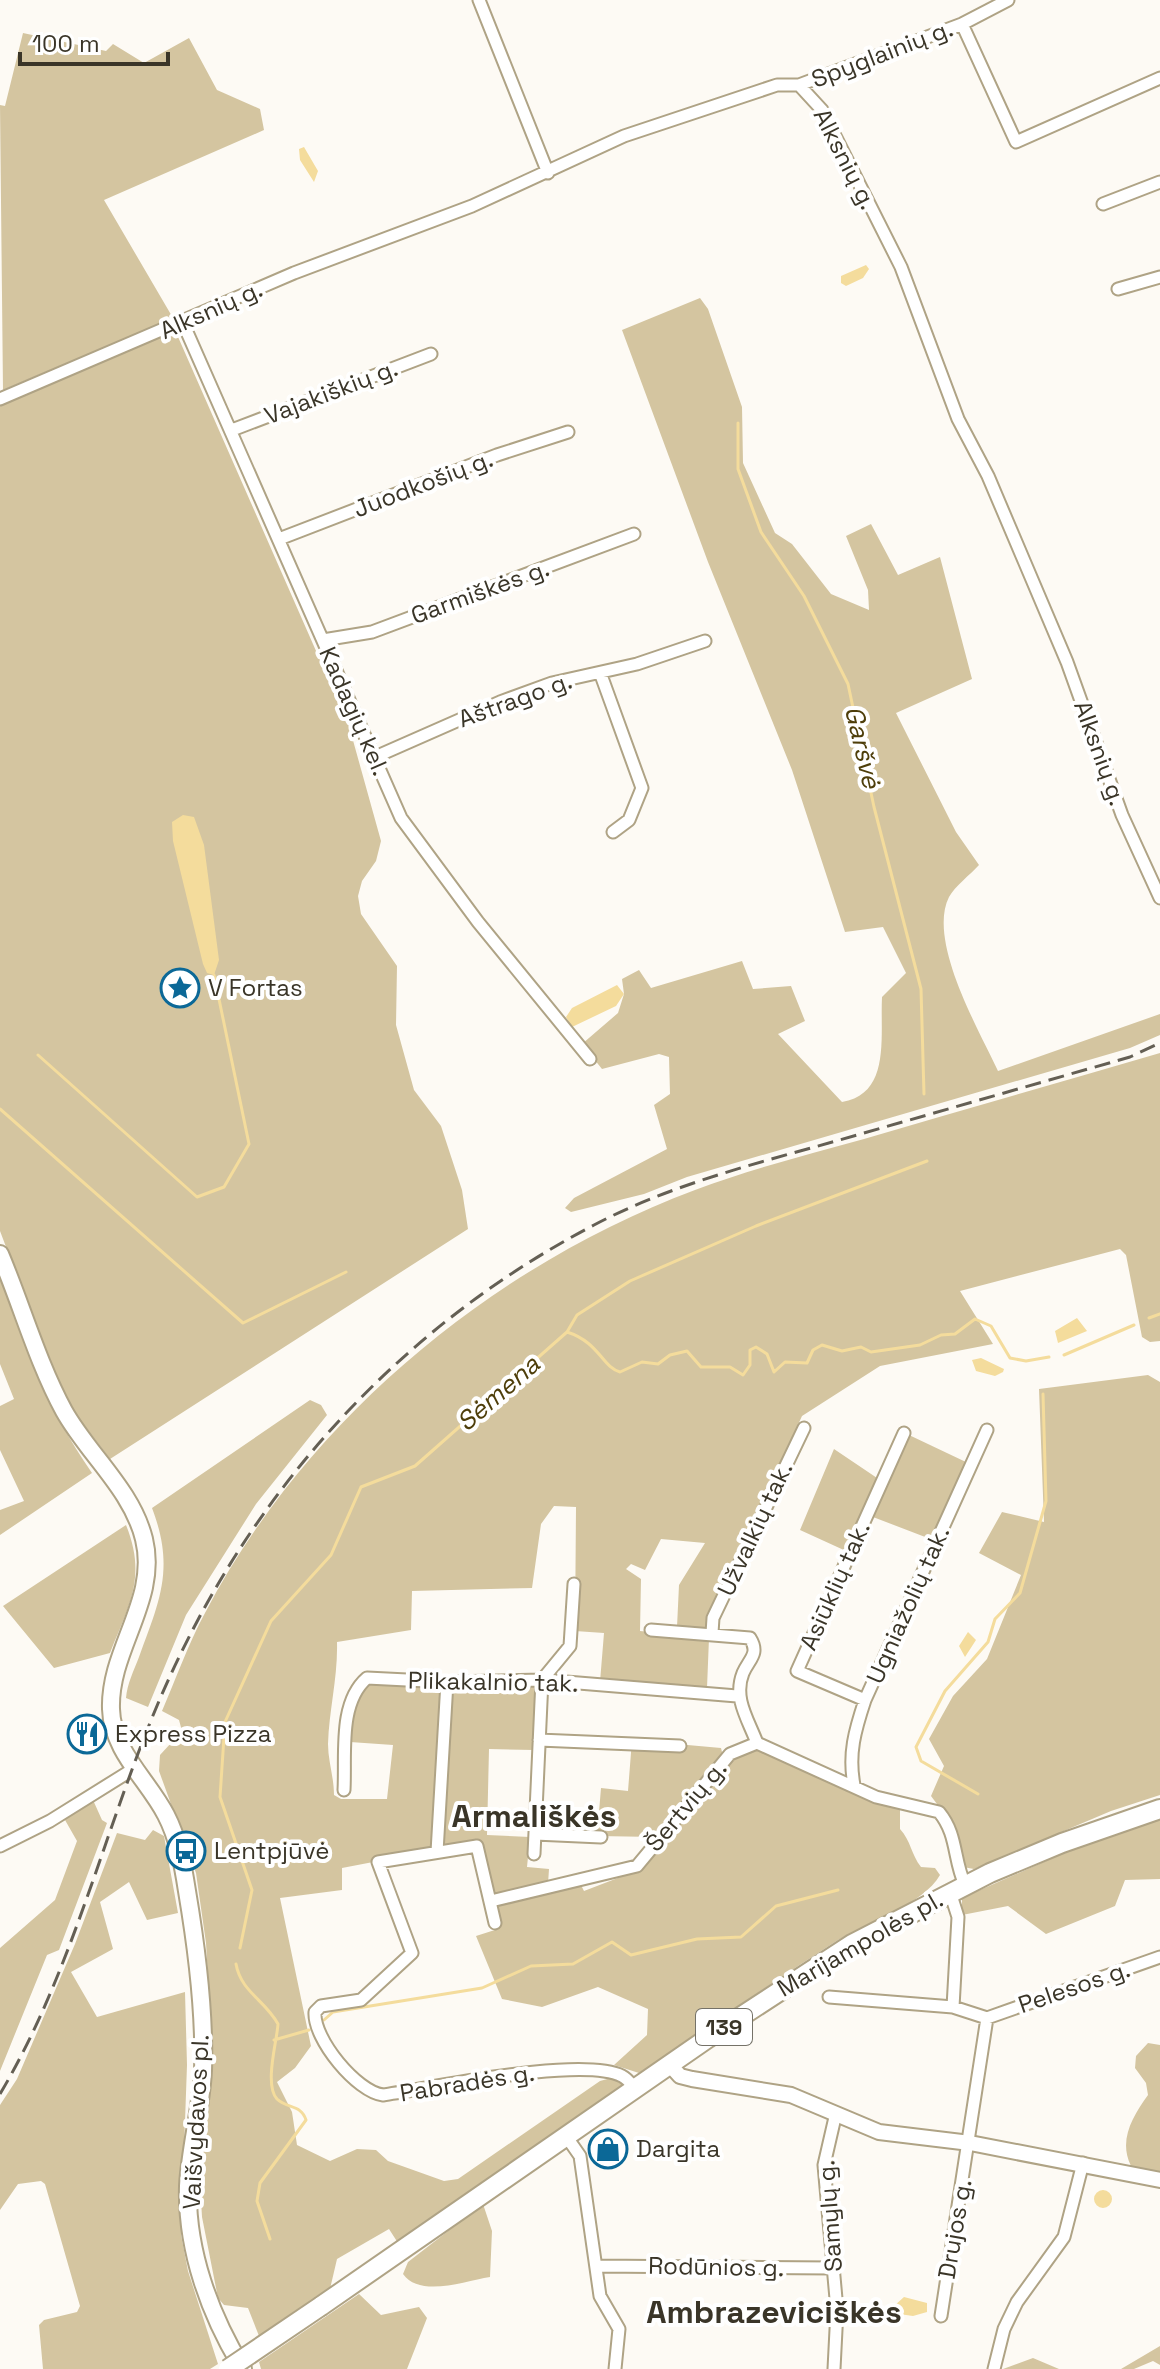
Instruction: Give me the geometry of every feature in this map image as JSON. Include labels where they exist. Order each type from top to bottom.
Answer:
[{"type":"main road","name":"Vaišvydavos pl.","points":[[0,1254],[53,1388],[81,1439],[126,1499],[145,1540],[145,1588],[116,1676],[111,1705],[118,1740],[167,1816],[186,1887],[203,2038],[201,2095],[188,2186],[192,2239],[211,2307],[243,2369]]},
{"type":"main road","name":"Marijampolės pl.","points":[[228,2369],[670,2065],[852,1944],[958,1888],[1062,1843],[1160,1809]]},
{"type":"street","points":[[479,0],[548,173]]},
{"type":"street","name":"Spyglainių g.","points":[[799,85],[962,24],[1008,0]]},
{"type":"street","points":[[962,24],[1016,142],[1160,78]]},
{"type":"street","name":"Alksnių g.","points":[[0,399],[294,273],[472,206],[624,136],[700,108],[777,85],[799,85],[822,110],[901,267],[958,419],[988,476],[1055,634],[1122,815],[1160,898]]},
{"type":"street","points":[[1103,204],[1160,182]]},
{"type":"street","points":[[1118,289],[1160,277]]},
{"type":"street","name":"Kadagių kel.","points":[[183,323],[412,837],[590,1059]]},
{"type":"street","name":"Vajakiškių g.","points":[[232,430],[431,354]]},
{"type":"street","name":"Juodkošių g.","points":[[279,539],[497,455],[568,432]]},
{"type":"street","name":"Garmiškės g.","points":[[323,640],[372,632],[634,534]]},
{"type":"street","name":"Aštrago g.","points":[[375,757],[500,702],[552,683],[601,675],[705,641]]},
{"type":"street","points":[[601,675],[642,788],[629,820],[613,832]]},
{"type":"street","name":"Užvalkių tak.","points":[[712,1633],[713,1618],[804,1428]]},
{"type":"street","name":"Ugniažolių tak.","points":[[854,1785],[850,1762],[853,1735],[865,1700],[987,1430]]},
{"type":"street","name":"Asiūklių tak.","points":[[865,1700],[797,1671],[904,1433]]},
{"type":"street","points":[[534,1854],[542,1680],[570,1646],[574,1584]]},
{"type":"street","points":[[651,1630],[750,1638],[755,1646],[737,1696],[757,1743],[876,1797],[939,1812],[954,1835],[958,1866],[953,2007]]},
{"type":"street","name":"Plikakalnio tak.","points":[[344,1790],[348,1711],[357,1686],[367,1678],[447,1682],[542,1680],[737,1696]]},
{"type":"street","points":[[447,1682],[437,1852],[477,1846],[495,1923]]},
{"type":"street","points":[[539,1740],[680,1746]]},
{"type":"street","name":"Šertvių g.","points":[[491,1901],[637,1866],[730,1754],[757,1743]]},
{"type":"street","points":[[0,1846],[50,1821],[135,1768]]},
{"type":"street","points":[[535,1834],[601,1837]]},
{"type":"street","name":"Pabradės g.","points":[[437,1852],[378,1862],[411,1957],[361,2000],[321,2006],[315,2018],[329,2047],[355,2081],[367,2091],[383,2095],[531,2072],[570,2070],[612,2073],[628,2080],[635,2089]]},
{"type":"street","name":"Pelesos g.","points":[[987,2018],[1160,1957]]},
{"type":"street","points":[[829,1997],[953,2007],[987,2018]]},
{"type":"street","name":"Drujos g.","points":[[941,2316],[987,2018]]},
{"type":"street","points":[[670,2065],[680,2076],[791,2095],[879,2132],[970,2143],[1160,2180]]},
{"type":"street","name":"Samylų g.","points":[[834,2369],[837,2310],[824,2165],[836,2113]]},
{"type":"street","points":[[566,2136],[580,2156],[603,2306],[619,2329],[615,2369]]},
{"type":"street","points":[[994,2369],[1004,2329],[1017,2302],[1064,2237],[1083,2163]]},
{"type":"street","name":"Rodūnios g.","points":[[598,2266],[833,2268]]},
{"type":"shaded area","points":[[23,33],[106,51],[113,44],[144,63],[189,38],[217,90],[260,109],[264,130],[104,200],[173,318],[3,390],[0,105],[5,106]]},
{"type":"shaded area","points":[[304,147],[318,171],[314,182],[300,160],[299,149]]},
{"type":"shaded area","points":[[866,265],[869,269],[863,278],[846,286],[841,283],[841,276]]},
{"type":"shaded area","points":[[700,298],[708,309],[742,407],[743,463],[775,533],[792,544],[831,594],[869,610],[868,590],[846,536],[871,524],[898,575],[940,557],[972,679],[896,713],[956,832],[979,865],[949,897],[944,915],[945,937],[958,985],[998,1071],[1160,1014],[1160,1035],[1130,1048],[687,1177],[644,1194],[571,1212],[565,1208],[574,1198],[667,1149],[654,1105],[670,1094],[669,1057],[659,1054],[602,1069],[582,1044],[618,1013],[624,994],[622,979],[639,970],[651,988],[742,961],[753,989],[791,986],[805,1021],[778,1034],[842,1102],[858,1097],[869,1088],[876,1076],[880,1062],[882,997],[906,973],[883,927],[845,932],[792,770],[708,562],[622,330]]},
{"type":"shaded area","name":"V Fortas","points":[[175,330],[349,726],[381,841],[376,861],[362,881],[358,896],[361,914],[397,966],[396,1025],[414,1090],[441,1126],[462,1190],[468,1229],[110,1459],[71,1408],[53,1371],[0,1231],[0,406]]},
{"type":"shaded area","points":[[183,815],[194,817],[204,845],[219,960],[214,975],[207,973],[203,964],[173,841],[172,822]]},
{"type":"shaded area","points":[[617,985],[624,994],[616,1006],[572,1027],[566,1017],[572,1008]]},
{"type":"shaded area","points":[[1160,1053],[1160,1341],[1150,1342],[1142,1337],[1126,1255],[1120,1249],[960,1291],[993,1344],[880,1366],[802,1416],[705,1629],[677,1627],[679,1585],[705,1543],[661,1539],[645,1570],[631,1564],[626,1569],[641,1579],[640,1631],[709,1638],[707,1688],[600,1682],[604,1633],[575,1631],[576,1507],[554,1506],[541,1524],[532,1588],[412,1591],[411,1630],[337,1642],[328,1744],[334,1795],[341,1799],[387,1799],[393,1745],[350,1742],[351,1711],[367,1681],[535,1686],[534,1750],[489,1749],[487,1835],[530,1837],[527,1867],[549,1869],[548,1884],[492,1898],[477,1842],[342,1868],[342,1890],[280,1898],[311,2046],[295,2068],[277,2082],[292,2112],[297,2145],[330,2161],[357,2149],[376,2150],[388,2161],[444,2181],[458,2179],[600,2081],[611,2078],[622,2081],[622,2088],[398,2243],[389,2229],[337,2259],[330,2289],[259,2336],[248,2308],[224,2305],[218,2298],[202,2217],[200,2183],[213,2066],[206,1943],[196,1873],[159,1771],[160,1755],[182,1731],[179,1720],[162,1711],[205,1613],[247,1543],[296,1476],[351,1414],[412,1358],[477,1306],[547,1261],[620,1222],[716,1182]]},
{"type":"shaded area","points":[[0,1277],[50,1401],[92,1473],[0,1535],[0,1510],[24,1501],[0,1450],[0,1406],[14,1399],[0,1364]]},
{"type":"shaded area","points":[[1077,1318],[1087,1331],[1058,1343],[1055,1331]]},
{"type":"shaded area","points":[[981,1358],[1004,1369],[1003,1372],[995,1376],[976,1371],[972,1360]]},
{"type":"shaded area","points":[[1148,1375],[1160,1382],[1160,1795],[1111,1811],[974,1869],[963,1867],[958,1832],[931,1796],[944,1766],[929,1739],[953,1696],[987,1659],[1021,1575],[979,1553],[1002,1512],[1044,1522],[1039,1389]]},
{"type":"shaded area","points":[[310,1400],[321,1405],[327,1415],[256,1504],[186,1615],[148,1707],[126,1698],[162,1584],[163,1549],[152,1508]]},
{"type":"shaded area","points":[[909,1435],[968,1463],[933,1540],[873,1517]]},
{"type":"shaded area","points":[[834,1449],[880,1480],[846,1551],[800,1530]]},
{"type":"shaded area","points":[[126,1525],[135,1560],[135,1576],[129,1605],[110,1653],[54,1668],[3,1606]]},
{"type":"shaded area","points":[[968,1632],[976,1640],[965,1657],[959,1646]]},
{"type":"shaded area","points":[[632,1740],[721,1748],[723,1756],[656,1837],[597,1836],[601,1788],[628,1791]]},
{"type":"shaded area","points":[[746,1751],[758,1751],[900,1809],[900,1829],[921,1867],[935,1868],[940,1875],[932,1886],[908,1904],[838,1940],[639,2073],[614,2065],[647,2035],[648,2009],[598,1987],[542,2007],[502,1999],[476,1936],[498,1929],[495,1907],[581,1885],[584,1891],[636,1871],[731,1759]]},
{"type":"shaded area","points":[[93,1800],[102,1820],[107,1823],[59,1950],[47,1955],[0,2071],[0,1948],[55,1900],[77,1841],[65,1820]]},
{"type":"shaded area","points":[[1160,1820],[1160,1879],[1125,1880],[1115,1906],[1046,1934],[1008,1906],[962,1915],[962,1898],[1098,1838]]},
{"type":"shaded area","points":[[153,1830],[164,1836],[178,1913],[147,1920],[129,1882],[100,1902],[113,1949],[71,1972],[97,2017],[185,1992],[187,2065],[181,2235],[188,2271],[218,2364],[210,2369],[43,2369],[39,2325],[44,2320],[77,2312],[80,2306],[45,2184],[41,2181],[18,2184],[0,2210],[0,2105],[17,2079],[75,1944],[117,1833],[145,1840]]},
{"type":"shaded area","points":[[1148,2043],[1160,2045],[1160,2174],[1131,2166],[1126,2147],[1129,2129],[1148,2095],[1146,2083],[1135,2068],[1136,2056]]},
{"type":"shaded area","points":[[1103,2190],[1112,2199],[1103,2208],[1094,2199]]},
{"type":"shaded area","points":[[483,2204],[492,2231],[490,2277],[431,2287],[411,2281],[403,2274],[408,2262]]},
{"type":"shaded area","points":[[359,2294],[381,2315],[419,2307],[427,2318],[407,2369],[261,2369],[259,2362]]},
{"type":"shaded area","points":[[904,2297],[927,2303],[927,2312],[913,2316],[899,2314],[894,2306]]},
{"type":"shaded area","points":[[1160,2346],[1160,2365],[1153,2361],[1134,2369],[1121,2369]]},
{"type":"shaded area","points":[[1033,2358],[1059,2369],[1003,2369]]},
{"type":"waterway","name":"Garšvė","points":[[738,423],[738,469],[761,532],[804,596],[848,684],[874,807],[921,989],[924,1094]]},
{"type":"waterway","points":[[38,1055],[197,1197],[224,1187],[249,1144],[214,975]]},
{"type":"waterway","points":[[0,1109],[243,1323],[346,1272]]},
{"type":"waterway","name":"Garšvė","points":[[567,1332],[577,1315],[630,1281],[756,1226],[927,1161]]},
{"type":"waterway","name":"Sėmena","points":[[1149,1318],[1160,1314]]},
{"type":"waterway","name":"Sėmena","points":[[240,1948],[252,1890],[220,1797],[225,1722],[271,1621],[331,1555],[361,1487],[415,1466],[567,1332],[586,1342],[614,1370],[620,1372],[642,1362],[658,1364],[670,1355],[687,1351],[701,1367],[730,1367],[743,1375],[750,1365],[750,1350],[756,1347],[767,1354],[774,1372],[785,1362],[807,1363],[813,1350],[822,1345],[842,1351],[861,1347],[871,1352],[920,1345],[941,1335],[955,1334],[975,1319],[991,1326],[1010,1358],[1026,1361],[1049,1357]]},
{"type":"waterway","name":"Sėmena","points":[[1064,1355],[1134,1325]]},
{"type":"waterway","points":[[978,1794],[921,1761],[916,1747],[945,1691],[988,1642],[995,1619],[1020,1593],[1046,1501],[1043,1394]]},
{"type":"waterway","points":[[324,2020],[333,2012],[482,1988],[531,1966],[573,1964],[612,1942],[631,1955],[697,1939],[741,1937],[776,1906],[838,1890]]},
{"type":"waterway","name":"Sėmena","points":[[236,1964],[243,1982],[278,2024],[271,2074],[273,2092],[281,2102],[301,2111],[306,2120],[260,2183],[257,2201],[270,2239]]},
{"type":"waterway","points":[[274,2040],[309,2030]]},
{"type":"railway","points":[[0,2094],[53,1987],[157,1705],[218,1584],[259,1521],[304,1461],[354,1405],[408,1353],[466,1306],[528,1263],[594,1225],[652,1198],[743,1167],[1130,1057],[1160,1043]]},
{"type":"place","name":"V Fortas","points":[[180,988]]},
{"type":"place","name":"Express Pizza","points":[[87,1734]]},
{"type":"place","name":"Lentpjūvė","points":[[186,1851]]},
{"type":"place","name":"Dargita","points":[[608,2149]]},
{"type":"district","name":"Armališkės","points":[[534,1816]]},
{"type":"district","name":"Ambrazeviciškės","points":[[774,2312]]}]
